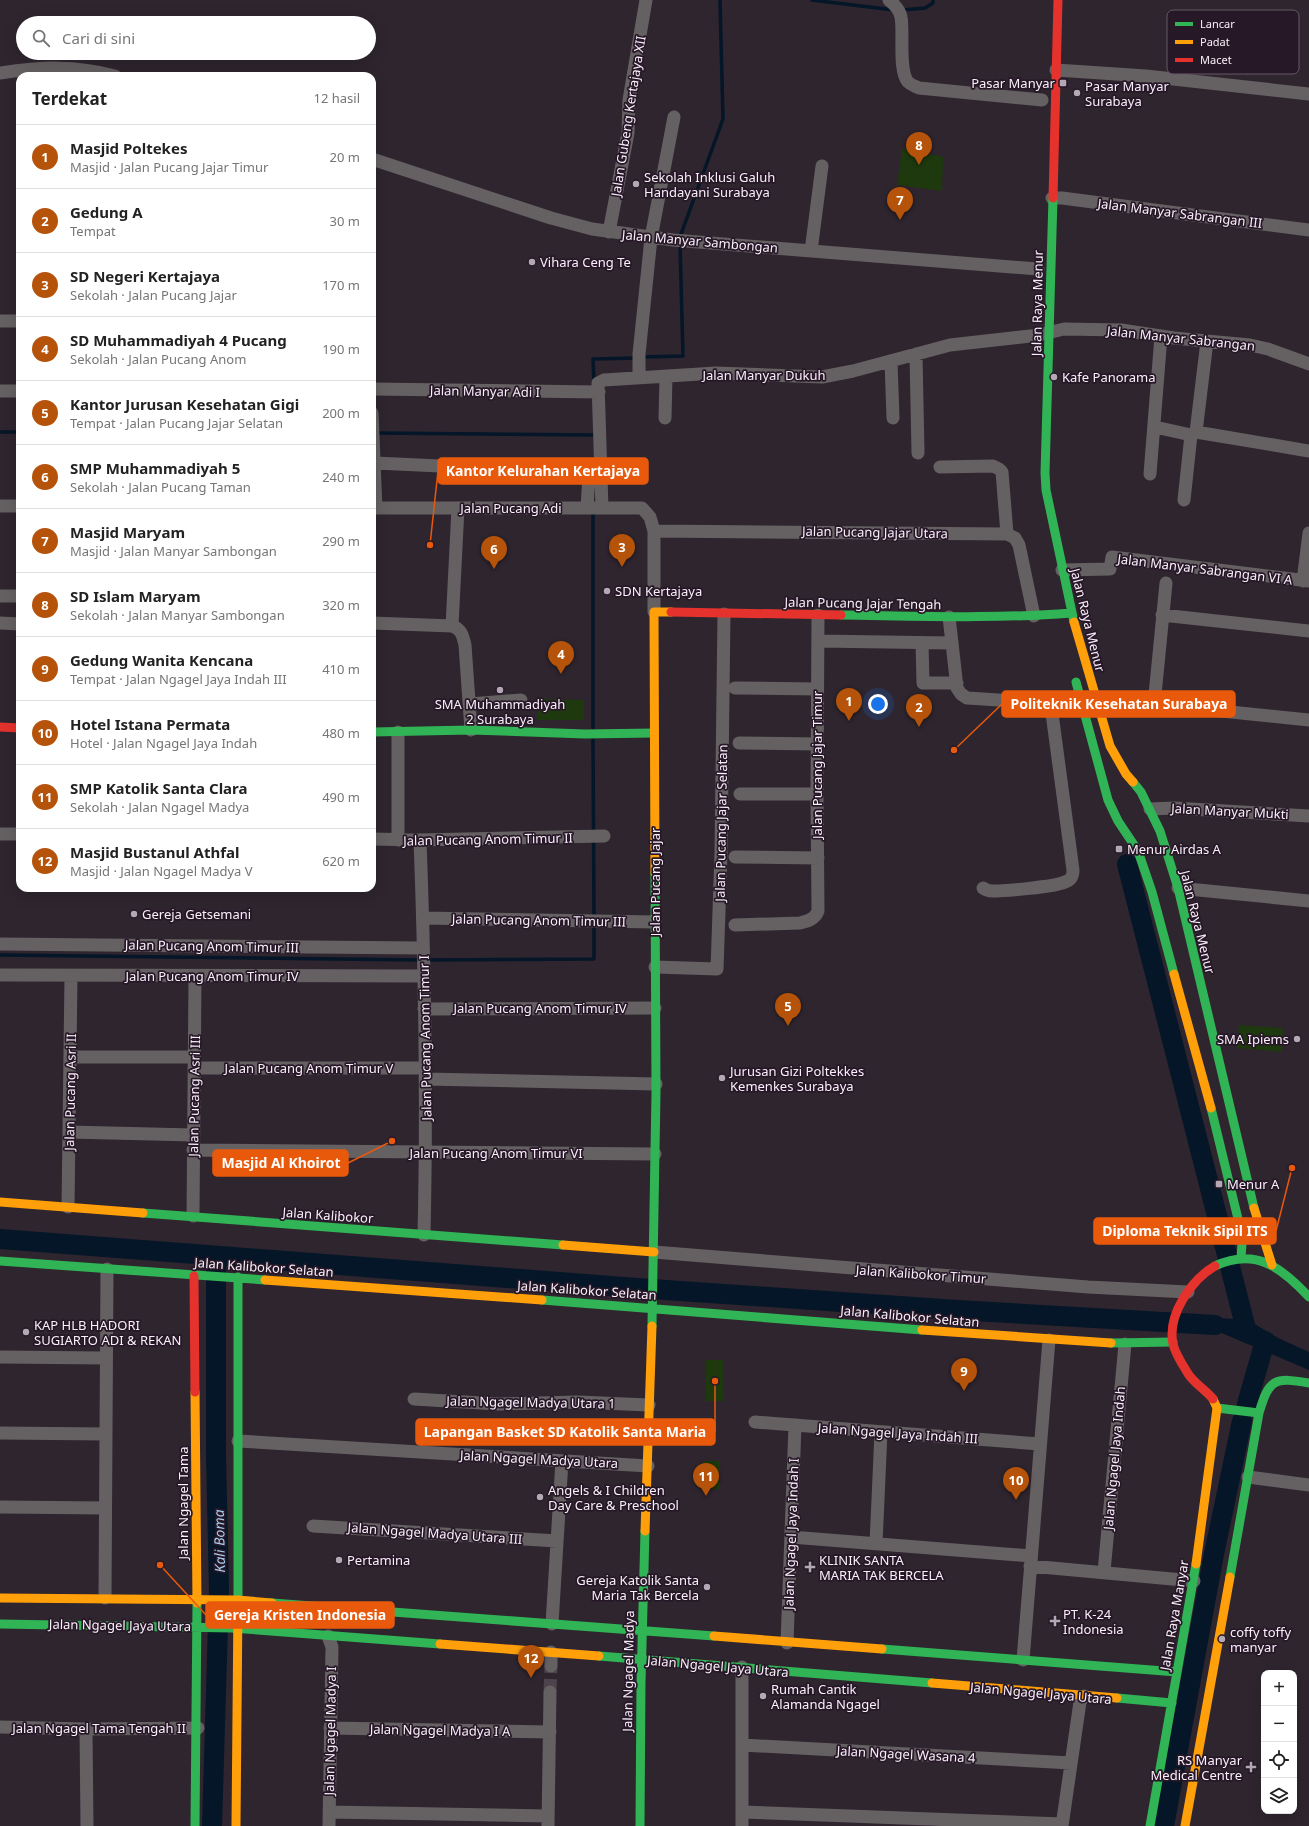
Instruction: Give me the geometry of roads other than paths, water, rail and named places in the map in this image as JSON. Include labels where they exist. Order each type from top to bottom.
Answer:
[{"type":"street","name":"Jalan Gubeng Kertajaya XII","points":[[609,232],[628,133],[629,100],[646,0]]},
{"type":"street","points":[[889,0],[896,6],[901,16],[903,63],[906,80],[910,83],[919,88],[1042,101]]},
{"type":"street","name":"Jalan Raya Menur","points":[[1058,0],[1056,70],[1050,124],[1052,198],[1041,334],[1046,482],[1071,613],[1110,746],[1132,782],[1141,792],[1145,811],[1160,831],[1178,888],[1190,990],[1195,1009],[1210,1105],[1240,1227],[1242,1244],[1236,1259]]},
{"type":"street","points":[[0,73],[41,67],[70,68],[92,72]]},
{"type":"street","points":[[1056,70],[1146,76],[1309,94]]},
{"type":"street","points":[[639,375],[639,354],[651,238],[674,117]]},
{"type":"street","name":"Jalan Manyar Sambongan","points":[[376,160],[551,218],[586,228],[609,232],[673,240],[1038,269]]},
{"type":"street","points":[[811,251],[822,166]]},
{"type":"street","name":"Jalan Manyar Sabrangan III","points":[[1052,198],[1062,198],[1309,230]]},
{"type":"street","points":[[0,321],[16,321]]},
{"type":"street","name":"Jalan Manyar Sabrangan","points":[[1041,334],[1064,328],[1121,330],[1161,336],[1257,346],[1309,364]]},
{"type":"street","name":"Jalan Manyar Dukuh","points":[[595,392],[598,383],[602,380],[639,375],[666,377],[716,373],[822,377],[853,371],[950,345],[1041,334]]},
{"type":"street","points":[[1150,474],[1161,336]]},
{"type":"street","points":[[1184,500],[1207,341]]},
{"type":"street","points":[[916,354],[918,452]]},
{"type":"street","points":[[891,361],[893,418]]},
{"type":"street","points":[[665,418],[666,377]]},
{"type":"street","name":"Jalan Manyar Adi I","points":[[376,389],[595,392]]},
{"type":"street","points":[[0,391],[16,391]]},
{"type":"street","points":[[595,392],[595,508]]},
{"type":"street","points":[[1154,427],[1309,451]]},
{"type":"street","points":[[376,463],[588,473],[595,508]]},
{"type":"street","points":[[940,467],[993,466],[1002,472],[1007,534],[1015,538],[1019,544],[1034,616]]},
{"type":"street","points":[[0,506],[16,506]]},
{"type":"street","name":"Jalan Pucang Adi","points":[[376,508],[638,507],[644,509],[648,514]]},
{"type":"street","points":[[452,626],[458,508]]},
{"type":"street","name":"Jalan Pucang Jajar","points":[[648,514],[654,531],[654,922],[656,1084],[654,1252]]},
{"type":"street","name":"Jalan Pucang Jajar Utara","points":[[654,531],[1007,534]]},
{"type":"street","points":[[1306,581],[1309,533]]},
{"type":"street","name":"Jalan Manyar Sabrangan VI A","points":[[1062,570],[1110,569],[1112,557],[1306,581]]},
{"type":"street","points":[[1154,705],[1166,583]]},
{"type":"street","points":[[0,596],[16,596]]},
{"type":"street","name":"Jalan Pucang Jajar Tengah","points":[[654,612],[949,617],[1034,616],[1071,613]]},
{"type":"street","name":"Jalan Pucang Jajar Selatan","points":[[655,967],[717,970],[721,853],[724,614]]},
{"type":"street","name":"Jalan Pucang Jajar Timur","points":[[735,925],[800,923],[810,921],[816,915],[818,905],[818,615]]},
{"type":"street","points":[[1162,615],[1309,631]]},
{"type":"street","points":[[949,617],[957,682],[961,694],[967,698],[1045,703],[1051,706],[1069,836],[1073,873],[1071,878],[1066,881],[1053,884],[995,891],[984,888]]},
{"type":"street","points":[[0,623],[16,624]]},
{"type":"street","points":[[376,623],[452,626],[458,628],[463,637],[470,704],[471,730]]},
{"type":"street","points":[[818,641],[952,643]]},
{"type":"street","points":[[922,643],[923,683],[957,682]]},
{"type":"street","name":"Jalan Raya Menur","points":[[1074,675],[1118,821],[1138,851],[1190,990],[1272,1265]]},
{"type":"street","points":[[735,688],[817,689]]},
{"type":"street","points":[[1095,698],[1309,720]]},
{"type":"street","points":[[470,704],[521,700]]},
{"type":"street","points":[[0,727],[16,728]]},
{"type":"street","points":[[376,732],[471,730],[585,734],[654,733]]},
{"type":"street","points":[[398,732],[398,840]]},
{"type":"street","points":[[739,743],[817,744]]},
{"type":"street","points":[[1129,792],[1132,782]]},
{"type":"street","points":[[740,794],[817,794]]},
{"type":"street","name":"Jalan Manyar Mukti","points":[[1145,811],[1174,808],[1309,816]]},
{"type":"street","points":[[1124,828],[1130,819]]},
{"type":"street","points":[[0,834],[16,834]]},
{"type":"street","name":"Jalan Pucang Anom Timur II","points":[[376,839],[420,840],[598,837]]},
{"type":"street","name":"Jalan Pucang Anom Timur I","points":[[420,840],[424,960],[426,1153],[424,1235]]},
{"type":"street","points":[[735,857],[818,858]]},
{"type":"street","points":[[1178,888],[1309,901]]},
{"type":"street","name":"Jalan Pucang Anom Timur III","points":[[423,918],[654,922]]},
{"type":"street","name":"Jalan Pucang Anom Timur III","points":[[0,944],[424,960]]},
{"type":"street","name":"Jalan Pucang Anom Timur IV","points":[[0,975],[195,976],[424,960]]},
{"type":"street","name":"Jalan Pucang Asri II","points":[[68,1207],[71,976]]},
{"type":"street","name":"Jalan Pucang Asri III","points":[[193,1216],[195,976]]},
{"type":"street","name":"Jalan Pucang Anom Timur IV","points":[[424,1009],[655,1008]]},
{"type":"street","name":"Jalan Pucang Anom Timur V","points":[[70,1057],[656,1084]]},
{"type":"street","points":[[69,1132],[193,1135]]},
{"type":"street","name":"Jalan Pucang Anom Timur VI","points":[[193,1150],[655,1154]]},
{"type":"street","name":"Jalan Kalibokor","points":[[0,1202],[654,1252]]},
{"type":"street","name":"Jalan Ngagel Madya","points":[[640,1826],[641,1659],[654,1252]]},
{"type":"street","name":"Jalan Kalibokor Timur","points":[[654,1252],[1088,1286],[1188,1292]]},
{"type":"street","points":[[1259,1413],[1217,1408],[1216,1402],[1209,1393],[1188,1375],[1173,1340],[1178,1311],[1188,1292],[1199,1277],[1222,1262],[1236,1259],[1256,1259],[1272,1265],[1296,1282],[1309,1297]]},
{"type":"street","name":"Jalan Kalibokor Selatan","points":[[0,1261],[107,1276],[235,1277],[652,1308],[1049,1340],[1125,1344],[1173,1340]]},
{"type":"street","name":"Jalan Ngagel Jaya Utara","points":[[105,1598],[107,1276]]},
{"type":"street","name":"Jalan Ngagel Tama","points":[[195,1826],[202,1626],[197,1600],[198,1276]]},
{"type":"street","points":[[235,1277],[238,1441],[235,1600],[236,1826]]},
{"type":"street","points":[[1296,1282],[1301,1279],[1309,1279]]},
{"type":"street","points":[[1023,1660],[1049,1340]]},
{"type":"street","name":"Jalan Ngagel Jaya Indah","points":[[1104,1572],[1125,1344]]},
{"type":"street","points":[[0,1357],[106,1358]]},
{"type":"street","points":[[1185,1826],[1259,1413],[1266,1391],[1270,1384],[1275,1381],[1284,1380],[1309,1383]]},
{"type":"street","name":"Jalan Ngagel Madya Utara 1","points":[[414,1399],[498,1404],[578,1402],[649,1405]]},
{"type":"street","name":"Jalan Raya Manyar","points":[[1150,1826],[1194,1581],[1217,1408]]},
{"type":"street","name":"Jalan Ngagel Jaya Indah III","points":[[755,1422],[1040,1444]]},
{"type":"street","name":"Jalan Ngagel Jaya Indah I","points":[[787,1643],[796,1426]]},
{"type":"street","points":[[876,1544],[881,1432]]},
{"type":"street","points":[[0,1433],[106,1434]]},
{"type":"street","name":"Jalan Ngagel Madya Utara","points":[[238,1441],[648,1466]]},
{"type":"street","points":[[552,1624],[562,1461]]},
{"type":"street","points":[[1248,1477],[1309,1485]]},
{"type":"street","points":[[0,1507],[105,1508]]},
{"type":"street","name":"Jalan Ngagel Madya Utara III","points":[[313,1526],[557,1541]]},
{"type":"street","points":[[791,1538],[876,1544],[1031,1561],[1104,1572],[1194,1581]]},
{"type":"street","name":"Jalan Ngagel Jaya Utara","points":[[0,1598],[235,1600],[1177,1672]]},
{"type":"street","name":"Jalan Ngagel Jaya Utara","points":[[0,1624],[202,1626],[235,1628],[742,1667],[1172,1703]]},
{"type":"street","name":"Jalan Ngagel Madya I","points":[[328,1636],[332,1647],[329,1826]]},
{"type":"street","points":[[551,1652],[551,1666]]},
{"type":"street","points":[[742,1667],[742,1826]]},
{"type":"street","points":[[329,1812],[548,1821],[550,1692]]},
{"type":"street","points":[[742,1812],[1062,1825],[1080,1702],[1084,1696]]},
{"type":"street","name":"Jalan Ngagel Tama Tengah II","points":[[0,1727],[86,1729],[198,1728]]},
{"type":"street","name":"Jalan Ngagel Madya I A","points":[[330,1728],[550,1732]]},
{"type":"street","points":[[86,1729],[87,1826]]},
{"type":"street","name":"Jalan Ngagel Wasana 4","points":[[742,1745],[1071,1763]]},
{"type":"water","points":[[1187,1317],[1238,1319],[1253,1323],[1278,1338],[1309,1352],[1309,1370],[1217,1331],[1187,1330]]},
{"type":"waterway","points":[[680,237],[723,119],[720,0]]},
{"type":"waterway","points":[[812,0],[894,10]]},
{"type":"waterway","points":[[902,10],[925,8],[933,3],[933,0]]},
{"type":"waterway","points":[[642,357],[683,356],[680,243]]},
{"type":"waterway","points":[[594,382],[593,359],[636,358]]},
{"type":"waterway","points":[[0,432],[16,432]]},
{"type":"waterway","points":[[376,433],[596,435]]},
{"type":"waterway","points":[[593,510],[593,728]]},
{"type":"waterway","points":[[593,740],[594,918]]},
{"type":"waterway","points":[[1127,864],[1247,1333]]},
{"type":"waterway","points":[[427,960],[594,959],[594,924]]},
{"type":"waterway","points":[[0,955],[421,960]]},
{"type":"waterway","points":[[0,1239],[637,1288],[957,1310],[1215,1325]]},
{"type":"waterway","name":"Kali Boma","points":[[212,1826],[219,1590],[216,1456],[216,1258]]},
{"type":"waterway","points":[[1247,1404],[1265,1341]]},
{"type":"waterway","points":[[1164,1826],[1214,1554],[1242,1421]]},
{"type":"tunnel","points":[[550,1692],[551,1666]]},
{"type":"place","name":"Pasar Manyar","points":[[1063,83]]},
{"type":"place","name":"Pasar Manyar Surabaya","points":[[1077,93]]},
{"type":"place","name":"SD Islam Maryam","points":[[919,165]]},
{"type":"place","name":"Sekolah Inklusi Galuh Handayani Surabaya","points":[[636,184]]},
{"type":"place","name":"Masjid Maryam","points":[[900,220]]},
{"type":"place","name":"Vihara Ceng Te","points":[[532,262]]},
{"type":"place","name":"Kafe Panorama","points":[[1054,377]]},
{"type":"place","name":"Kantor Kelurahan Kertajaya","points":[[430,545]]},
{"type":"place","name":"SD Negeri Kertajaya","points":[[622,567]]},
{"type":"place","name":"SMP Muhammadiyah 5","points":[[494,569]]},
{"type":"place","name":"SDN Kertajaya","points":[[607,591]]},
{"type":"place","name":"SD Muhammadiyah 4 Pucang","points":[[561,674]]},
{"type":"place","name":"SMA Muhammadiyah 2 Surabaya","points":[[500,690]]},
{"type":"place","name":"Masjid Poltekes","points":[[849,721]]},
{"type":"place","name":"Gedung A","points":[[919,727]]},
{"type":"place","name":"Politeknik Kesehatan Surabaya","points":[[954,750]]},
{"type":"place","name":"Menur Airdas A","points":[[1119,849]]},
{"type":"place","name":"Gereja Getsemani","points":[[134,914]]},
{"type":"place","name":"Kantor Jurusan Kesehatan Gigi","points":[[788,1026]]},
{"type":"place","name":"SMA Ipiems","points":[[1297,1039]]},
{"type":"place","name":"Jurusan Gizi Poltekkes Kemenkes Surabaya","points":[[722,1078]]},
{"type":"place","name":"Masjid Al Khoirot","points":[[392,1141]]},
{"type":"place","name":"Diploma Teknik Sipil ITS","points":[[1292,1168]]},
{"type":"place","name":"Menur A","points":[[1219,1184]]},
{"type":"place","name":"KAP HLB HADORI SUGIARTO ADI & REKAN","points":[[26,1332]]},
{"type":"place","name":"Lapangan Basket SD Katolik Santa Maria","points":[[715,1381]]},
{"type":"place","name":"Gedung Wanita Kencana","points":[[964,1391]]},
{"type":"place","name":"SMP Katolik Santa Clara","points":[[706,1496]]},
{"type":"place","name":"Angels & I Children Day Care & Preschool","points":[[540,1497]]},
{"type":"place","name":"Hotel Istana Permata","points":[[1016,1500]]},
{"type":"place","name":"Pertamina","points":[[339,1560]]},
{"type":"place","name":"Gereja Kristen Indonesia","points":[[160,1565]]},
{"type":"place","name":"KLINIK SANTA MARIA TAK BERCELA","points":[[810,1567]]},
{"type":"place","name":"Gereja Katolik Santa Maria Tak Bercela","points":[[707,1587]]},
{"type":"place","name":"PT. K-24 Indonesia","points":[[1055,1621]]},
{"type":"place","name":"coffy toffy manyar","points":[[1222,1639]]},
{"type":"place","name":"Masjid Bustanul Athfal","points":[[531,1678]]},
{"type":"place","name":"Rumah Cantik Alamanda Ngagel","points":[[763,1696]]},
{"type":"place","name":"RS Manyar Medical Centre","points":[[1251,1767]]}]
